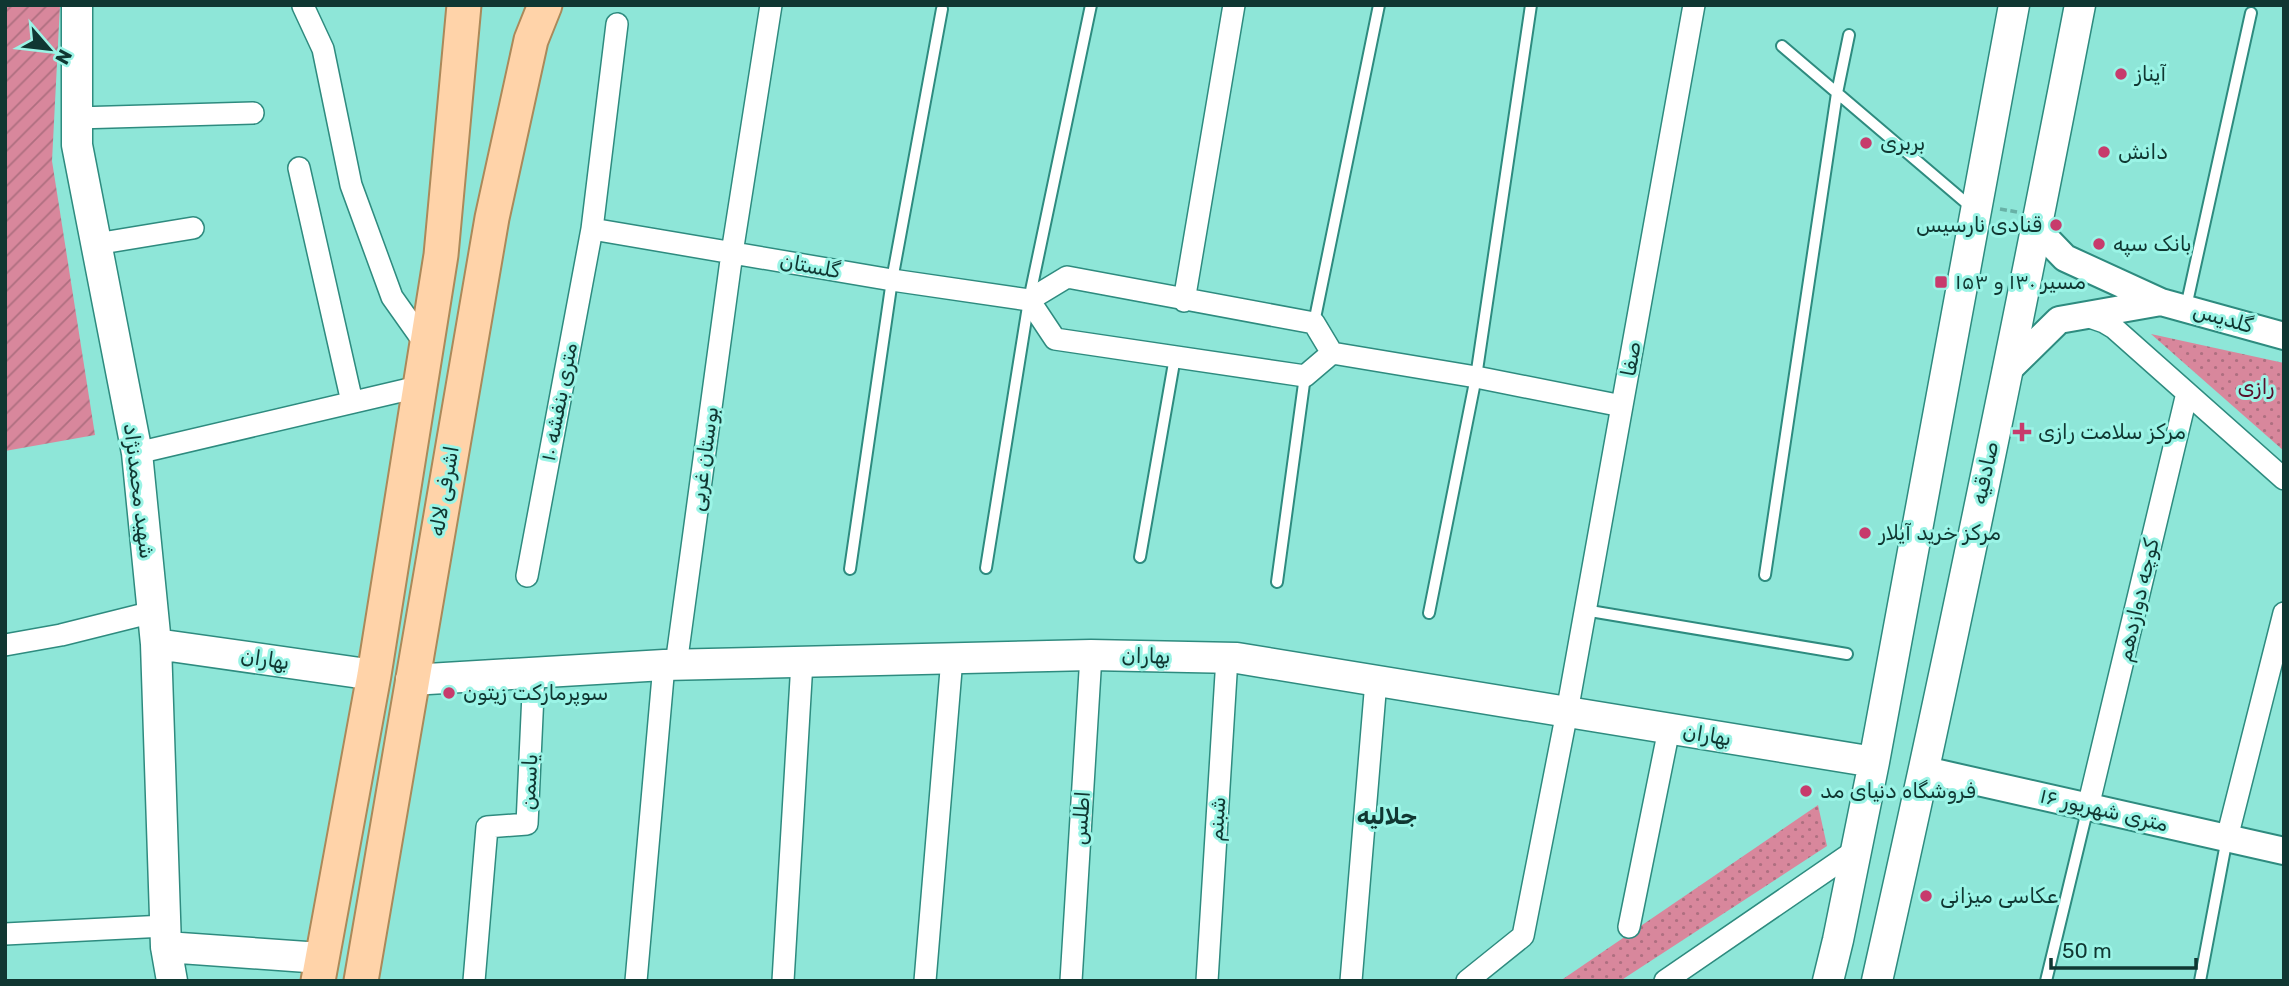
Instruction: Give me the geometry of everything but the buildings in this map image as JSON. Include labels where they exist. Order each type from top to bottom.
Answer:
[{"type":"main road","name":"شهید محمدنژاد","points":[[77,5],[76,145],[137,453],[153,612],[166,937],[172,981]]},
{"type":"main road","name":"اشرفی لاله","points":[[319,969],[374,674],[441,255],[464,5]]},
{"type":"main road","name":"اشرفی لاله","points":[[361,981],[492,218],[531,40],[545,5]]},
{"type":"main road","name":"صادقیه","points":[[1877,981],[1925,770],[2038,223],[2080,5]]},
{"type":"main road","points":[[1828,981],[1874,762],[2014,6]]},
{"type":"main road","name":"بهاران","points":[[156,644],[374,674]]},
{"type":"main road","name":"بهاران","points":[[411,680],[670,665],[1091,655],[1227,657],[1874,762]]},
{"type":"main road","points":[[166,937],[319,969]]},
{"type":"street","points":[[733,253],[771,5]]},
{"type":"street","points":[[1185,301],[1234,5]]},
{"type":"street","name":"صفا","points":[[1467,981],[1523,936],[1567,712],[1694,5]]},
{"type":"street","points":[[303,6],[323,48],[351,185],[392,297],[426,345]]},
{"type":"street","name":"۱۰ متری بنفشه","points":[[527,576],[592,229],[617,24]]},
{"type":"street","points":[[76,118],[253,113]]},
{"type":"street","points":[[299,168],[352,402]]},
{"type":"street","name":"گلدیس","points":[[2038,223],[2065,258],[2173,304],[2284,336]]},
{"type":"street","points":[[96,244],[193,228]]},
{"type":"street","name":"گلستان","points":[[592,229],[892,280],[1030,300]]},
{"type":"street","name":"بوستان غربی","points":[[636,981],[670,665],[733,253]]},
{"type":"street","points":[[1332,353],[1305,376],[1055,339],[1030,300],[1067,278],[1314,323],[1332,353],[1476,377],[1622,406]]},
{"type":"street","points":[[2006,372],[2059,320],[2173,304]]},
{"type":"street","points":[[2084,315],[2114,328],[2284,479]]},
{"type":"street","points":[[137,453],[418,387]]},
{"type":"street","name":"کوچه دوازدهم","points":[[2088,807],[2187,393]]},
{"type":"street","points":[[5,645],[61,635],[153,612]]},
{"type":"street","points":[[2227,838],[2284,613]]},
{"type":"street","name":"اطلس","points":[[1071,981],[1091,655]]},
{"type":"street","name":"شبنم","points":[[1207,981],[1227,657]]},
{"type":"street","points":[[925,981],[952,658]]},
{"type":"street","points":[[783,981],[802,662]]},
{"type":"street","name":"یاسمن","points":[[474,981],[487,827],[527,824],[534,673]]},
{"type":"street","points":[[1351,981],[1376,681]]},
{"type":"street","points":[[1629,927],[1669,729]]},
{"type":"street","name":"۱۶ متری شهریور","points":[[1925,770],[2284,851]]},
{"type":"street","points":[[1665,981],[1856,850]]},
{"type":"street","points":[[5,934],[166,937]]},
{"type":"lane","points":[[986,568],[1030,300],[1091,5]]},
{"type":"lane","points":[[1314,323],[1379,5]]},
{"type":"lane","points":[[1429,613],[1476,377],[1531,5]]},
{"type":"lane","points":[[850,569],[892,280],[942,9]]},
{"type":"lane","points":[[2173,304],[2251,13]]},
{"type":"lane","points":[[1765,575],[1837,93],[1849,35]]},
{"type":"lane","points":[[1782,46],[1977,208]]},
{"type":"lane","points":[[1140,557],[1175,357]]},
{"type":"lane","points":[[1277,582],[1305,376]]},
{"type":"lane","points":[[1584,610],[1847,654]]},
{"type":"lane","points":[[2046,981],[2088,807]]},
{"type":"lane","points":[[2200,981],[2227,838]]},
{"type":"path","points":[[1977,208],[2038,223]]},
{"type":"green space","points":[[5,5],[60,5],[52,161],[95,435],[5,451]]},
{"type":"green space","name":"رازی","points":[[2151,334],[2284,363],[2284,451]]},
{"type":"green space","points":[[1818,805],[1827,846],[1620,981],[1560,981]]},
{"type":"place","name":"آیناز","points":[[2121,74]]},
{"type":"place","name":"بربری","points":[[1866,143]]},
{"type":"place","name":"دانش","points":[[2104,152]]},
{"type":"place","name":"قنادی نارسیس","points":[[2056,225]]},
{"type":"place","name":"بانک سپه","points":[[2099,244]]},
{"type":"place","name":"مسیر ۱۳۰ و ۱۵۳","points":[[1941,282]]},
{"type":"place","name":"مرکز سلامت رازی","points":[[2022,432]]},
{"type":"place","name":"مرکز خرید آیلار","points":[[1865,533]]},
{"type":"place","name":"سوپرمارکت زیتون","points":[[449,693]]},
{"type":"place","name":"فروشگاه دنیای مد","points":[[1806,791]]},
{"type":"place","name":"عکاسی میزانی","points":[[1926,896]]},
{"type":"district","name":"جلالیه","points":[[1387,816]]}]
